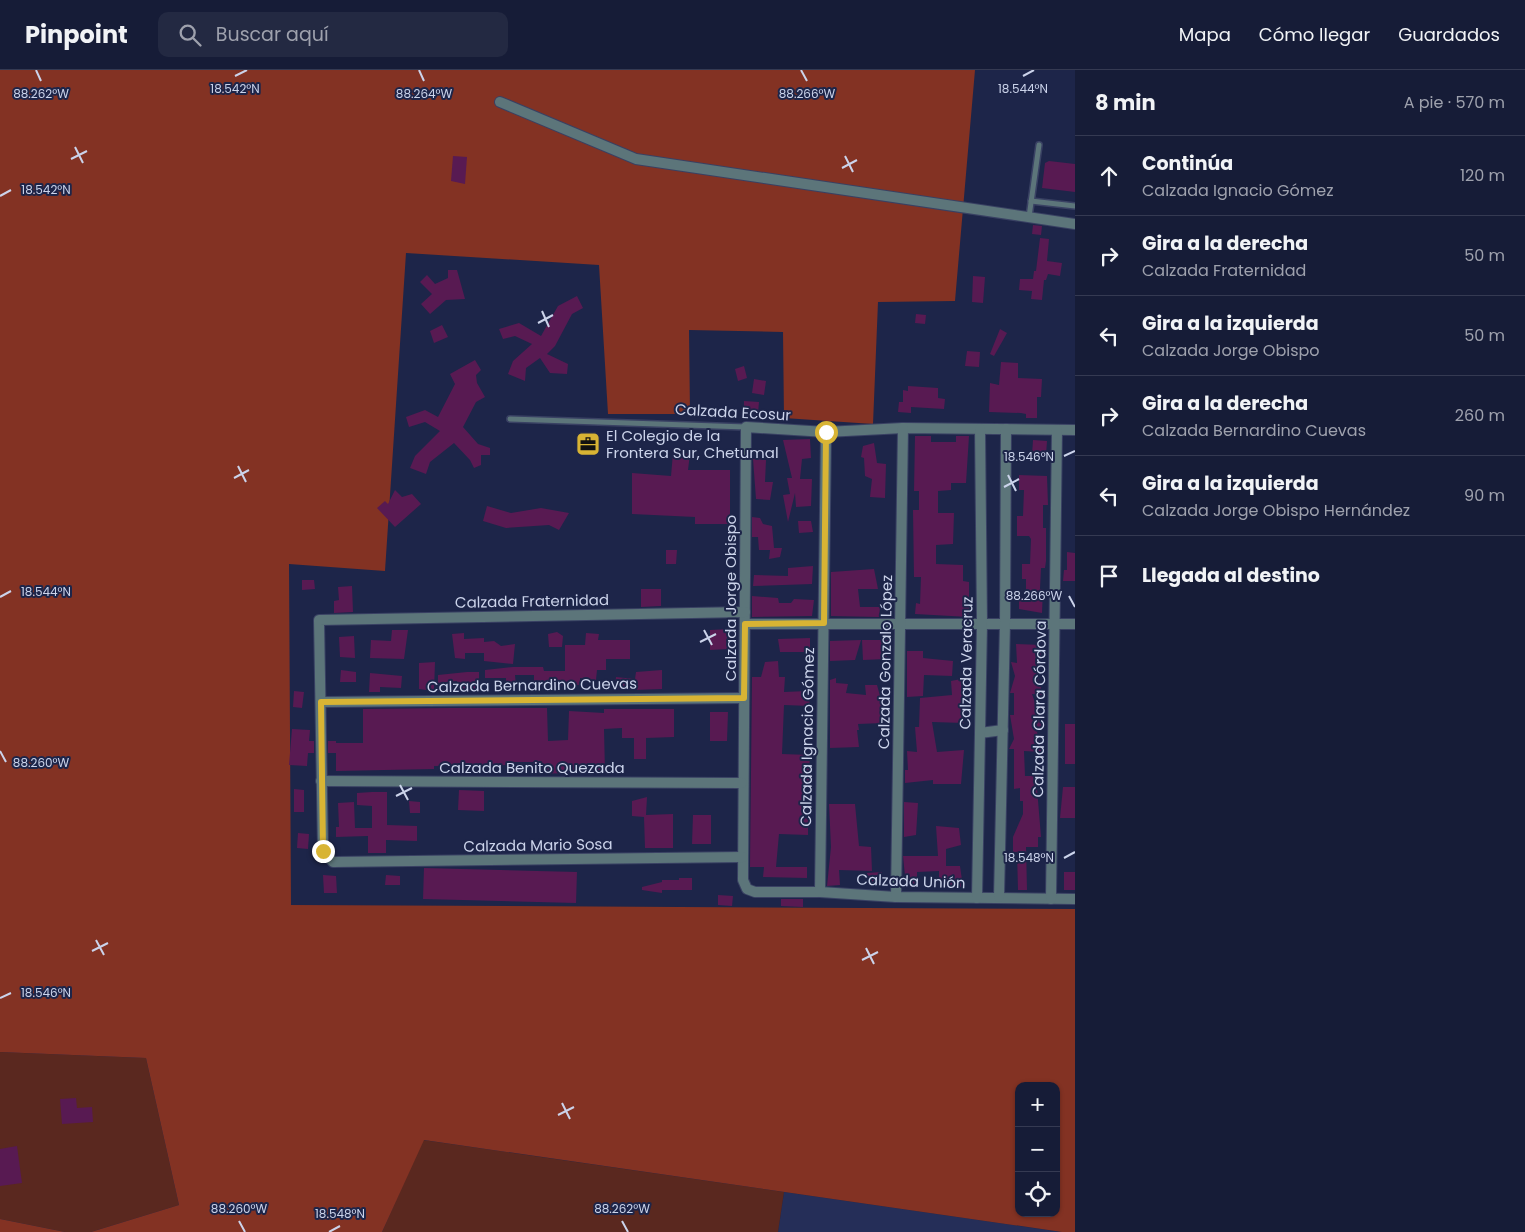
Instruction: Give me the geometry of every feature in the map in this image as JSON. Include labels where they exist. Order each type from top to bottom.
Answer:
[{"type":"street","points":[[500,102],[636,159],[1075,224]]},
{"type":"street","name":"Calzada Ecosur","points":[[746,427],[826,432],[903,428],[1075,430]]},
{"type":"street","name":"Calzada Jorge Obispo","points":[[746,427],[742,784],[743,880],[747,889]]},
{"type":"street","name":"Calzada Gonzalo López","points":[[896,897],[903,428]]},
{"type":"street","name":"Calzada Veracruz","points":[[977,898],[982,623],[980,429]]},
{"type":"street","points":[[999,897],[1005,623],[1006,429]]},
{"type":"street","name":"Calzada Clara Córdova","points":[[1051,899],[1057,430]]},
{"type":"street","name":"Calzada Ignacio Gómez","points":[[820,892],[826,432]]},
{"type":"street","name":"Calzada Fraternidad","points":[[321,702],[319,620],[745,612]]},
{"type":"street","points":[[745,624],[1075,624]]},
{"type":"street","name":"Calzada Bernardino Cuevas","points":[[321,702],[744,698]]},
{"type":"street","points":[[321,702],[321,781]]},
{"type":"street","points":[[980,732],[1003,730]]},
{"type":"street","name":"Calzada Benito Quezada","points":[[321,781],[742,784]]},
{"type":"street","name":"Calzada Mario Sosa","points":[[321,781],[323,851],[333,862],[743,857]]},
{"type":"street","name":"Calzada Unión","points":[[747,889],[755,892],[820,892],[896,897],[1075,899]]},
{"type":"lane","points":[[1029,216],[1039,145]]},
{"type":"lane","points":[[1031,201],[1075,206]]},
{"type":"lane","name":"Calzada Ecosur","points":[[510,419],[746,427]]},
{"type":"shaded area","points":[[0,70],[975,70],[955,301],[878,302],[873,424],[784,418],[783,332],[689,330],[690,414],[608,414],[599,265],[406,253],[385,571],[289,564],[291,905],[1075,909],[1075,1232],[1062,1232],[424,1140],[382,1232],[91,1232],[179,1205],[146,1058],[0,1052]]},
{"type":"shaded area","points":[[0,1052],[146,1058],[179,1205],[91,1232],[65,1232],[0,1219]]},
{"type":"shaded area","points":[[423,1140],[784,1192],[778,1232],[382,1232]]},
{"type":"shaded area","points":[[784,1192],[1062,1232],[778,1232]]},
{"type":"shaded area","points":[[0,1219],[65,1232],[0,1232]]},
{"type":"building","points":[[453,156],[467,157],[465,184],[451,181]]},
{"type":"building","points":[[1049,161],[1075,164],[1075,192],[1042,188],[1045,163]]},
{"type":"building","points":[[1033,225],[1042,226],[1041,235],[1032,234]]},
{"type":"building","points":[[1040,238],[1049,239],[1047,261],[1062,263],[1060,276],[1048,274],[1046,280],[1044,280],[1042,300],[1031,299],[1032,291],[1019,290],[1020,279],[1033,279],[1034,271],[1036,271]]},
{"type":"building","points":[[448,270],[457,270],[465,299],[446,300],[430,314],[421,304],[432,294],[420,282],[427,275],[435,284],[448,278]]},
{"type":"building","points":[[973,276],[985,277],[983,303],[972,302]]},
{"type":"building","points":[[577,296],[583,308],[572,314],[555,346],[547,354],[568,364],[567,374],[550,373],[540,358],[526,368],[525,381],[508,374],[513,361],[532,344],[515,336],[503,339],[499,329],[519,323],[541,336],[558,306]]},
{"type":"building","points":[[916,314],[926,315],[925,324],[915,323]]},
{"type":"building","points":[[442,325],[448,337],[434,343],[430,331]]},
{"type":"building","points":[[1000,329],[1007,333],[994,356],[990,354]]},
{"type":"building","points":[[967,351],[980,352],[979,367],[965,366]]},
{"type":"building","points":[[475,360],[481,370],[476,375],[477,383],[485,397],[476,402],[463,427],[478,444],[490,448],[490,455],[481,455],[481,465],[474,468],[470,460],[454,443],[430,462],[426,474],[410,468],[415,456],[440,431],[425,422],[409,427],[406,417],[425,410],[438,417],[455,384],[450,374]]},
{"type":"building","points":[[1001,362],[1018,363],[1018,378],[1042,379],[1041,397],[1037,397],[1037,418],[1026,418],[1026,414],[1021,413],[989,412],[990,383],[999,385]]},
{"type":"building","points":[[744,366],[747,378],[738,381],[735,369]]},
{"type":"building","points":[[754,379],[766,381],[764,395],[752,393]]},
{"type":"building","points":[[908,386],[938,388],[938,398],[945,399],[944,409],[911,407],[911,413],[898,412],[899,402],[903,402],[903,390],[908,391]]},
{"type":"building","points":[[744,401],[759,402],[758,413],[744,413]]},
{"type":"building","points":[[915,436],[931,436],[931,442],[956,442],[956,436],[969,436],[966,483],[951,483],[951,490],[938,491],[938,513],[954,513],[953,544],[936,545],[936,564],[963,565],[963,581],[969,582],[969,617],[915,614],[916,603],[920,604],[921,577],[914,577],[913,510],[919,510],[919,491],[914,491]]},
{"type":"building","points":[[810,439],[811,458],[802,459],[800,479],[812,479],[811,506],[796,507],[795,493],[788,522],[783,495],[790,494],[787,478],[792,478],[783,440]]},
{"type":"building","points":[[1033,440],[1047,441],[1046,455],[1032,455]]},
{"type":"building","points":[[874,443],[877,463],[886,464],[885,498],[870,497],[872,479],[865,476],[864,458],[861,457],[863,446]]},
{"type":"building","points":[[673,453],[690,454],[688,470],[730,470],[730,524],[695,524],[695,517],[632,514],[632,473],[671,476]]},
{"type":"building","points":[[753,459],[766,460],[765,482],[773,482],[770,500],[756,499]]},
{"type":"building","points":[[1019,475],[1047,476],[1048,505],[1043,505],[1043,528],[1046,528],[1046,561],[1045,568],[1041,568],[1040,589],[1043,589],[1042,613],[1019,609],[1019,598],[1026,598],[1026,579],[1022,579],[1022,564],[1030,564],[1031,539],[1029,536],[1017,536],[1017,516],[1023,516],[1024,490],[1019,490]]},
{"type":"building","points":[[395,490],[402,497],[412,494],[421,504],[395,527],[377,508],[385,501],[388,504]]},
{"type":"building","points":[[487,506],[511,513],[541,508],[569,513],[559,530],[549,525],[506,528],[483,521]]},
{"type":"building","points":[[752,517],[760,518],[763,524],[772,526],[774,548],[782,548],[780,557],[769,559],[770,550],[759,550],[758,537],[752,537]]},
{"type":"building","points":[[798,521],[811,521],[813,532],[799,533]]},
{"type":"building","points":[[666,550],[677,550],[676,564],[666,564]]},
{"type":"building","points":[[1067,552],[1075,553],[1075,581],[1063,581],[1064,570],[1067,570]]},
{"type":"building","points":[[813,566],[812,584],[753,586],[754,575],[788,576],[788,568]]},
{"type":"building","points":[[874,569],[878,589],[858,589],[860,607],[880,607],[879,617],[831,616],[831,572]]},
{"type":"building","points":[[302,580],[314,580],[315,589],[302,590]]},
{"type":"building","points":[[352,586],[353,612],[334,613],[334,601],[339,600],[338,587]]},
{"type":"building","points":[[641,589],[661,589],[661,606],[641,607]]},
{"type":"building","points":[[752,596],[778,598],[779,603],[791,603],[794,599],[814,600],[812,616],[752,617]]},
{"type":"building","points":[[730,629],[728,649],[710,650],[710,630]]},
{"type":"building","points":[[392,630],[408,630],[404,659],[370,658],[371,640],[391,641]]},
{"type":"building","points":[[557,632],[563,636],[562,647],[549,647],[548,634]]},
{"type":"building","points":[[464,633],[464,639],[484,638],[484,642],[494,641],[501,646],[515,644],[513,664],[484,661],[484,653],[465,653],[465,659],[455,658],[452,634]]},
{"type":"building","points":[[586,633],[599,634],[598,640],[630,640],[630,659],[606,659],[606,670],[597,670],[596,680],[580,678],[580,685],[552,686],[552,681],[534,682],[534,675],[515,675],[516,686],[506,686],[506,678],[485,678],[485,670],[513,667],[543,667],[544,671],[565,671],[565,645],[585,645]]},
{"type":"building","points":[[354,636],[355,658],[340,657],[339,637]]},
{"type":"building","points":[[810,638],[810,652],[780,652],[778,639]]},
{"type":"building","points":[[861,640],[855,660],[830,661],[830,641]]},
{"type":"building","points":[[862,640],[891,640],[886,659],[863,660]]},
{"type":"building","points":[[1016,644],[1042,645],[1038,682],[1040,682],[1042,695],[1032,694],[1039,714],[1042,714],[1041,731],[1037,732],[1042,752],[1024,751],[1025,776],[1036,776],[1041,837],[1038,837],[1038,847],[1026,847],[1027,890],[1018,890],[1017,852],[1013,852],[1013,837],[1023,814],[1020,788],[1014,789],[1014,749],[1009,749],[1014,739],[1010,715],[1014,715],[1014,693],[1010,693],[1015,676],[1011,662],[1017,663]]},
{"type":"building","points":[[907,651],[923,651],[923,658],[953,661],[952,676],[924,675],[923,696],[907,697]]},
{"type":"building","points":[[778,661],[779,677],[785,677],[784,692],[808,691],[810,706],[784,705],[782,754],[810,755],[809,772],[812,772],[811,788],[805,788],[804,818],[808,818],[808,835],[779,834],[776,867],[807,867],[807,878],[763,877],[764,867],[750,867],[752,677],[761,677],[765,662]]},
{"type":"building","points":[[435,662],[434,691],[419,689],[419,663]]},
{"type":"building","points":[[341,670],[356,672],[356,682],[340,682]]},
{"type":"building","points":[[662,670],[662,689],[634,690],[615,688],[616,677],[635,679],[636,672]]},
{"type":"building","points":[[479,672],[479,690],[457,688],[457,681],[438,683],[438,675]]},
{"type":"building","points":[[370,673],[402,676],[401,688],[380,687],[380,692],[369,692]]},
{"type":"building","points":[[836,678],[836,683],[848,684],[846,693],[866,695],[865,685],[877,685],[880,696],[884,696],[883,723],[858,724],[859,747],[830,748],[830,680]]},
{"type":"building","points":[[961,679],[964,723],[932,722],[937,752],[964,750],[961,784],[933,784],[933,780],[905,783],[905,770],[908,770],[907,751],[917,752],[915,727],[919,727],[920,698],[952,695],[951,681]]},
{"type":"building","points":[[294,691],[304,692],[302,708],[293,707]]},
{"type":"building","points":[[547,708],[548,741],[568,740],[569,711],[604,713],[604,709],[674,709],[674,737],[646,738],[646,759],[634,759],[634,738],[622,738],[622,728],[604,729],[605,772],[533,774],[533,762],[510,762],[510,765],[434,766],[434,769],[336,771],[336,753],[328,753],[328,741],[336,741],[336,743],[363,743],[363,709]]},
{"type":"building","points":[[710,712],[728,712],[727,741],[710,741]]},
{"type":"building","points":[[1065,724],[1075,724],[1075,764],[1065,764]]},
{"type":"building","points":[[292,729],[310,730],[309,741],[314,741],[314,753],[308,753],[307,766],[289,765]]},
{"type":"building","points":[[1063,787],[1075,787],[1075,818],[1060,818]]},
{"type":"building","points":[[294,789],[304,790],[304,812],[294,812]]},
{"type":"building","points":[[459,790],[484,791],[484,811],[458,810]]},
{"type":"building","points":[[387,792],[387,825],[417,826],[417,841],[386,840],[386,853],[368,853],[368,836],[336,837],[336,827],[339,827],[338,803],[354,802],[355,828],[372,828],[372,806],[357,805],[357,793]]},
{"type":"building","points":[[647,797],[646,815],[673,814],[673,848],[645,848],[644,817],[632,816],[632,801]]},
{"type":"building","points":[[409,801],[420,802],[420,813],[410,813]]},
{"type":"building","points":[[904,802],[918,803],[916,835],[904,837]]},
{"type":"building","points":[[829,804],[855,804],[859,846],[871,847],[872,871],[839,870],[840,885],[827,886],[831,847]]},
{"type":"building","points":[[693,815],[711,815],[711,844],[692,844]]},
{"type":"building","points":[[936,826],[959,828],[961,845],[946,849],[946,866],[960,866],[963,887],[950,887],[950,881],[939,881],[939,871],[917,872],[917,886],[906,886],[903,856],[938,856]]},
{"type":"building","points":[[298,833],[309,834],[308,849],[297,848]]},
{"type":"building","points":[[424,868],[577,872],[576,903],[423,899]]},
{"type":"building","points":[[882,872],[882,880],[867,882],[867,873]]},
{"type":"building","points":[[1064,872],[1075,872],[1075,890],[1064,890]]},
{"type":"building","points":[[323,875],[336,876],[337,893],[324,893]]},
{"type":"building","points":[[386,875],[400,876],[400,885],[385,885]]},
{"type":"building","points":[[679,878],[692,878],[692,890],[662,890],[662,893],[642,890],[642,887],[662,882],[662,880],[679,880]]},
{"type":"building","points":[[718,895],[733,896],[732,906],[718,905]]},
{"type":"building","points":[[781,899],[803,899],[803,907],[781,906]]},
{"type":"building","points":[[76,1098],[77,1108],[92,1107],[93,1122],[62,1124],[60,1099]]},
{"type":"building","points":[[17,1146],[22,1183],[0,1186],[0,1149]]},
{"type":"place","name":"El Colegio de la Frontera Sur, Chetumal","points":[[588,444]]},
{"type":"route","points":[[323,851],[321,702],[744,698],[745,624],[824,623],[826,432]]}]
